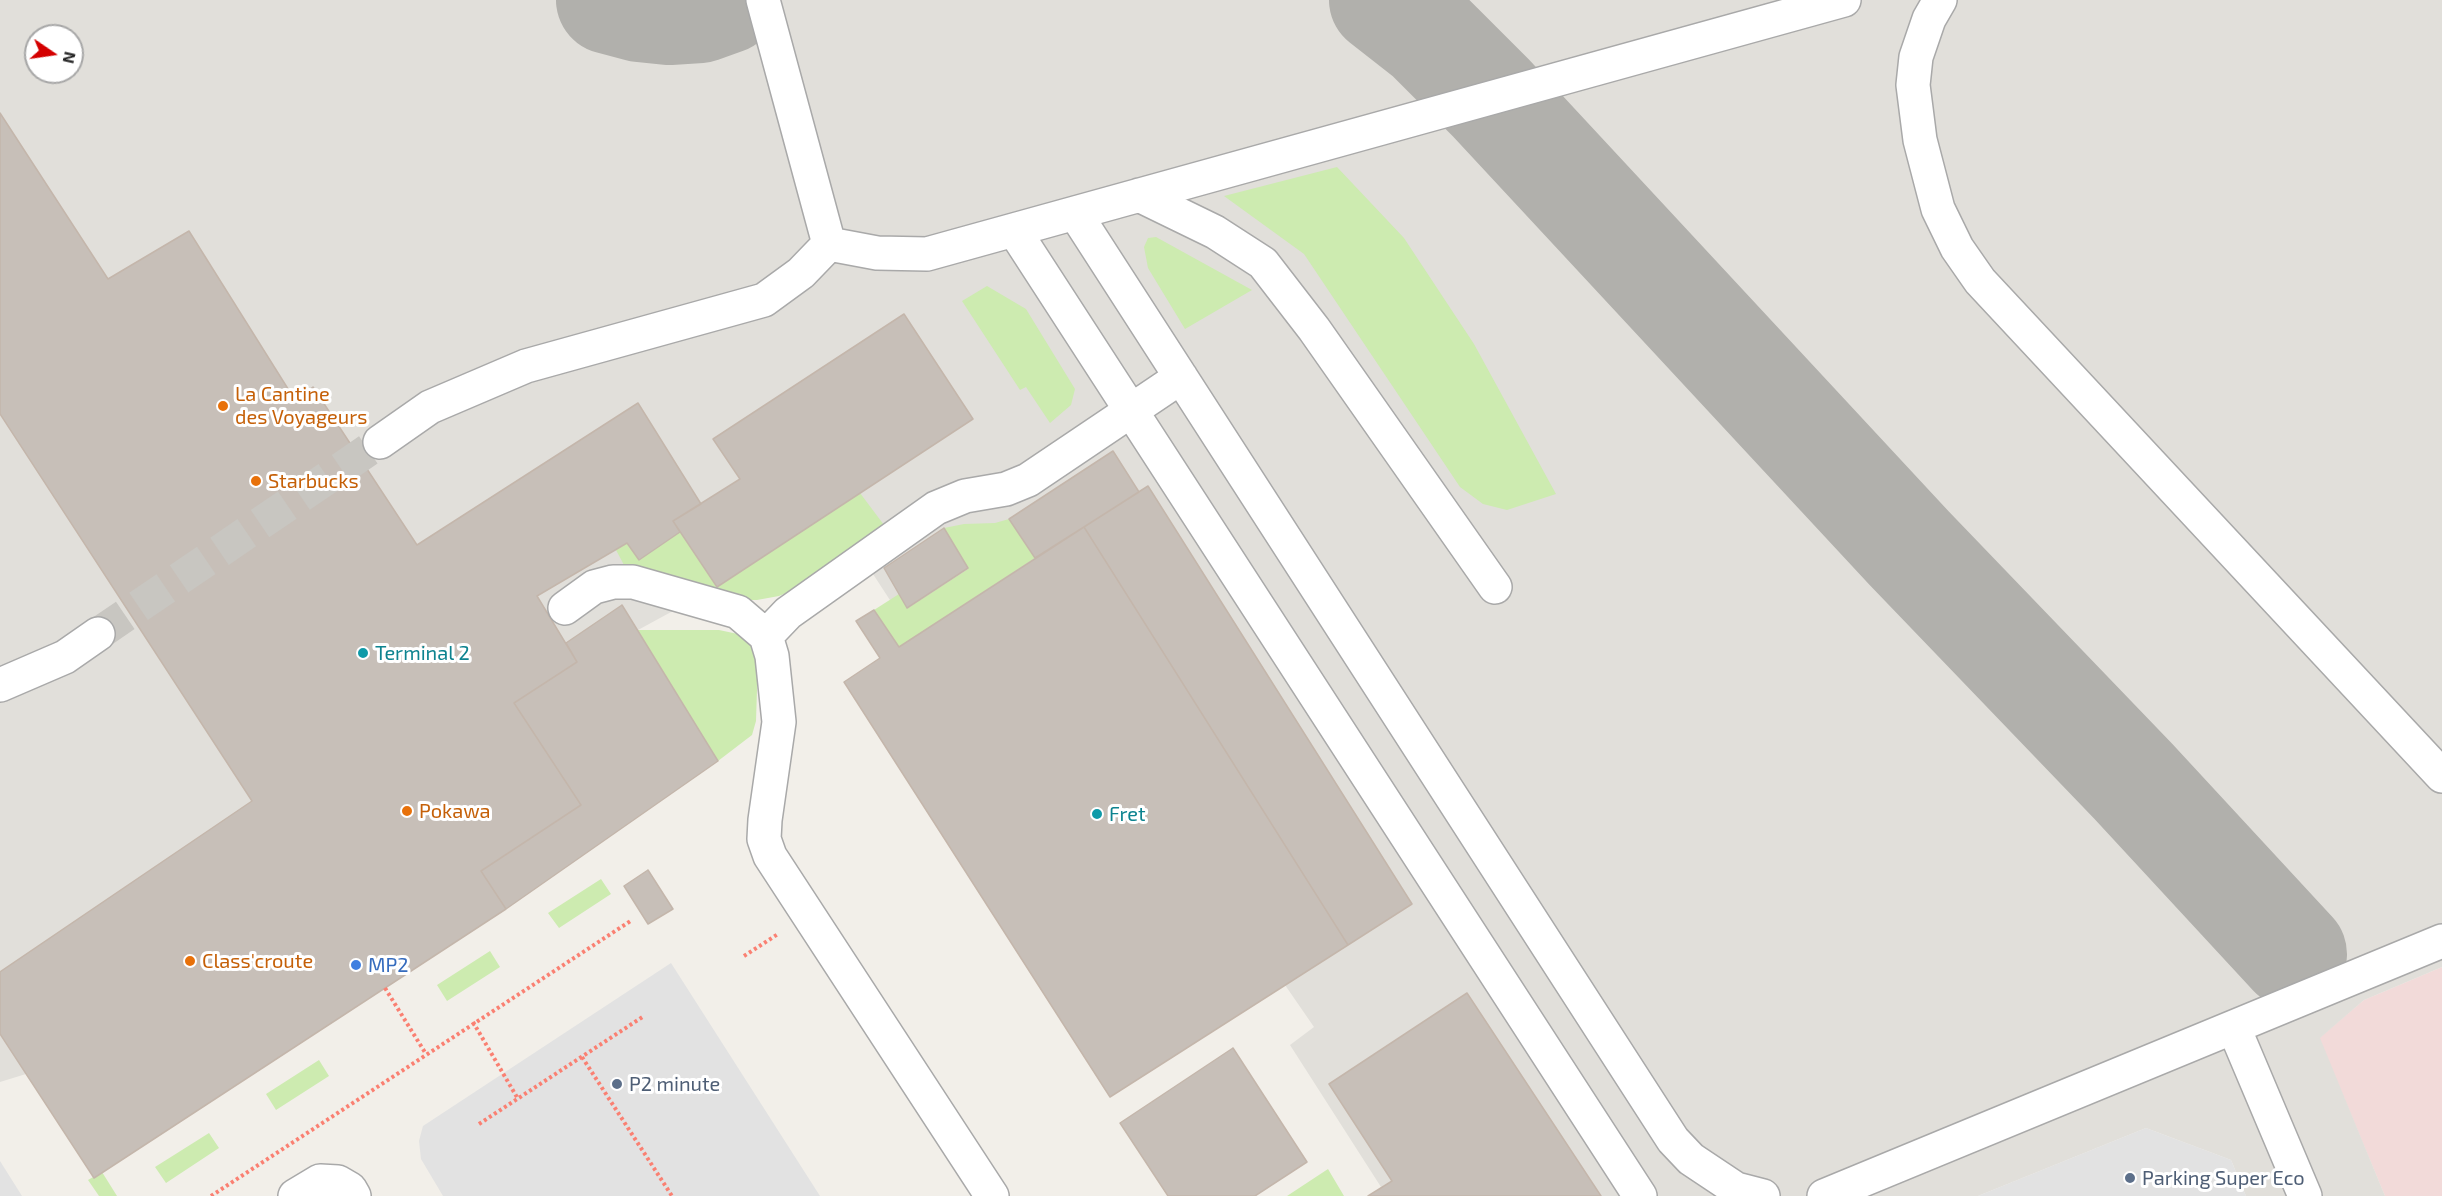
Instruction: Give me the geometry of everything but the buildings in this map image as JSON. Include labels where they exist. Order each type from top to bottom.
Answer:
[{"type":"lane","points":[[763,0],[829,244]]},
{"type":"lane","points":[[829,244],[877,253],[927,254],[1844,0]]},
{"type":"lane","points":[[1940,0],[1929,19],[1916,57],[1913,85],[1923,152],[1938,209],[1957,248],[1980,282],[2442,776]]},
{"type":"lane","points":[[1139,195],[1215,232],[1263,263],[1314,329],[1495,587]]},
{"type":"lane","points":[[1075,213],[1673,1140],[1691,1159],[1736,1189],[1763,1196]]},
{"type":"lane","points":[[1014,230],[1640,1196]]},
{"type":"lane","points":[[380,442],[430,407],[526,366],[764,300],[801,273],[829,244]]},
{"type":"lane","points":[[766,636],[788,613],[936,508],[965,496],[1006,489],[1028,480],[1181,377]]},
{"type":"lane","points":[[565,608],[594,587],[613,582],[633,582],[738,612],[766,636],[772,656],[779,722],[765,820],[764,839],[770,856],[992,1196]]},
{"type":"lane","points":[[0,685],[65,657],[98,634]]},
{"type":"lane","points":[[1824,1196],[2442,941]]},
{"type":"lane","points":[[2234,1028],[2305,1196]]},
{"type":"lane","points":[[295,1196],[320,1181],[338,1182],[350,1189],[354,1196]]},
{"type":"path","points":[[211,1196],[473,1022],[632,920]]},
{"type":"path","points":[[386,988],[426,1053]]},
{"type":"path","points":[[479,1124],[644,1016]]},
{"type":"path","points":[[473,1022],[518,1099]]},
{"type":"path","points":[[582,1057],[672,1196]]},
{"type":"shaded area","points":[[0,0],[2442,0],[2442,967],[2364,1000],[2320,1038],[2385,1196],[2246,1196],[2231,1160],[2146,1128],[1978,1196],[1601,1196],[1392,1181],[1381,1187],[1290,1045],[1314,1027],[1285,985],[1110,1097],[844,682],[914,637],[832,511],[717,587],[638,630],[718,761],[506,909],[94,1178],[26,1074],[0,1082]]},
{"type":"shaded area","name":"P2 minute","points":[[671,963],[820,1196],[443,1196],[421,1159],[419,1141],[423,1126]]},
{"type":"shaded area","points":[[2442,967],[2442,1196],[2385,1196],[2319,1038],[2364,1000]]},
{"type":"shaded area","name":"Parking Super Eco","points":[[2146,1128],[2231,1160],[2246,1196],[1978,1196]]},
{"type":"shaded area","points":[[0,1161],[22,1196],[0,1196]]},
{"type":"green space","points":[[1337,167],[1404,238],[1474,344],[1556,494],[1507,510],[1483,504],[1460,487],[1304,254],[1224,196]]},
{"type":"green space","points":[[1156,237],[1252,290],[1185,329],[1148,268],[1144,247],[1148,238]]},
{"type":"green space","points":[[987,286],[1026,309],[1075,389],[1071,405],[1050,423],[1026,387],[1020,390],[962,301]]},
{"type":"green space","points":[[860,493],[884,525],[800,587],[779,596],[757,600],[734,600],[624,565],[616,550],[627,543],[639,560],[680,532],[718,586]]},
{"type":"green space","points":[[1009,519],[1035,558],[899,647],[874,610],[899,594],[908,608],[968,569],[944,528],[964,524],[995,523]]},
{"type":"green space","points":[[637,630],[719,630],[738,634],[753,646],[758,659],[756,721],[752,735],[718,761]]},
{"type":"green space","points":[[601,879],[611,894],[559,928],[548,913]]},
{"type":"green space","points":[[490,951],[500,967],[447,1001],[437,985]]},
{"type":"green space","points":[[319,1060],[329,1076],[276,1110],[266,1094]]},
{"type":"green space","points":[[209,1133],[219,1148],[166,1183],[155,1167]]},
{"type":"green space","points":[[1328,1169],[1344,1196],[1287,1196]]},
{"type":"green space","points":[[102,1172],[117,1196],[99,1196],[88,1180]]},
{"type":"taxiway","points":[[610,0],[640,8],[669,11],[700,9],[725,0]]},
{"type":"taxiway","points":[[1383,0],[1429,36],[1491,98],[1909,548],[2133,781],[2293,954]]},
{"type":"tunnel","points":[[98,634],[380,442]]},
{"type":"place","name":"La Cantine des Voyageurs","points":[[223,406]]},
{"type":"place","name":"Starbucks","points":[[256,481]]},
{"type":"place","name":"Terminal 2","points":[[363,653]]},
{"type":"place","name":"Pokawa","points":[[407,811]]},
{"type":"place","name":"Fret","points":[[1097,814]]},
{"type":"place","name":"Class'croute","points":[[190,961]]},
{"type":"place","name":"MP2","points":[[356,965]]},
{"type":"place","name":"P2 minute","points":[[617,1084]]},
{"type":"place","name":"Parking Super Eco","points":[[2130,1178]]}]
